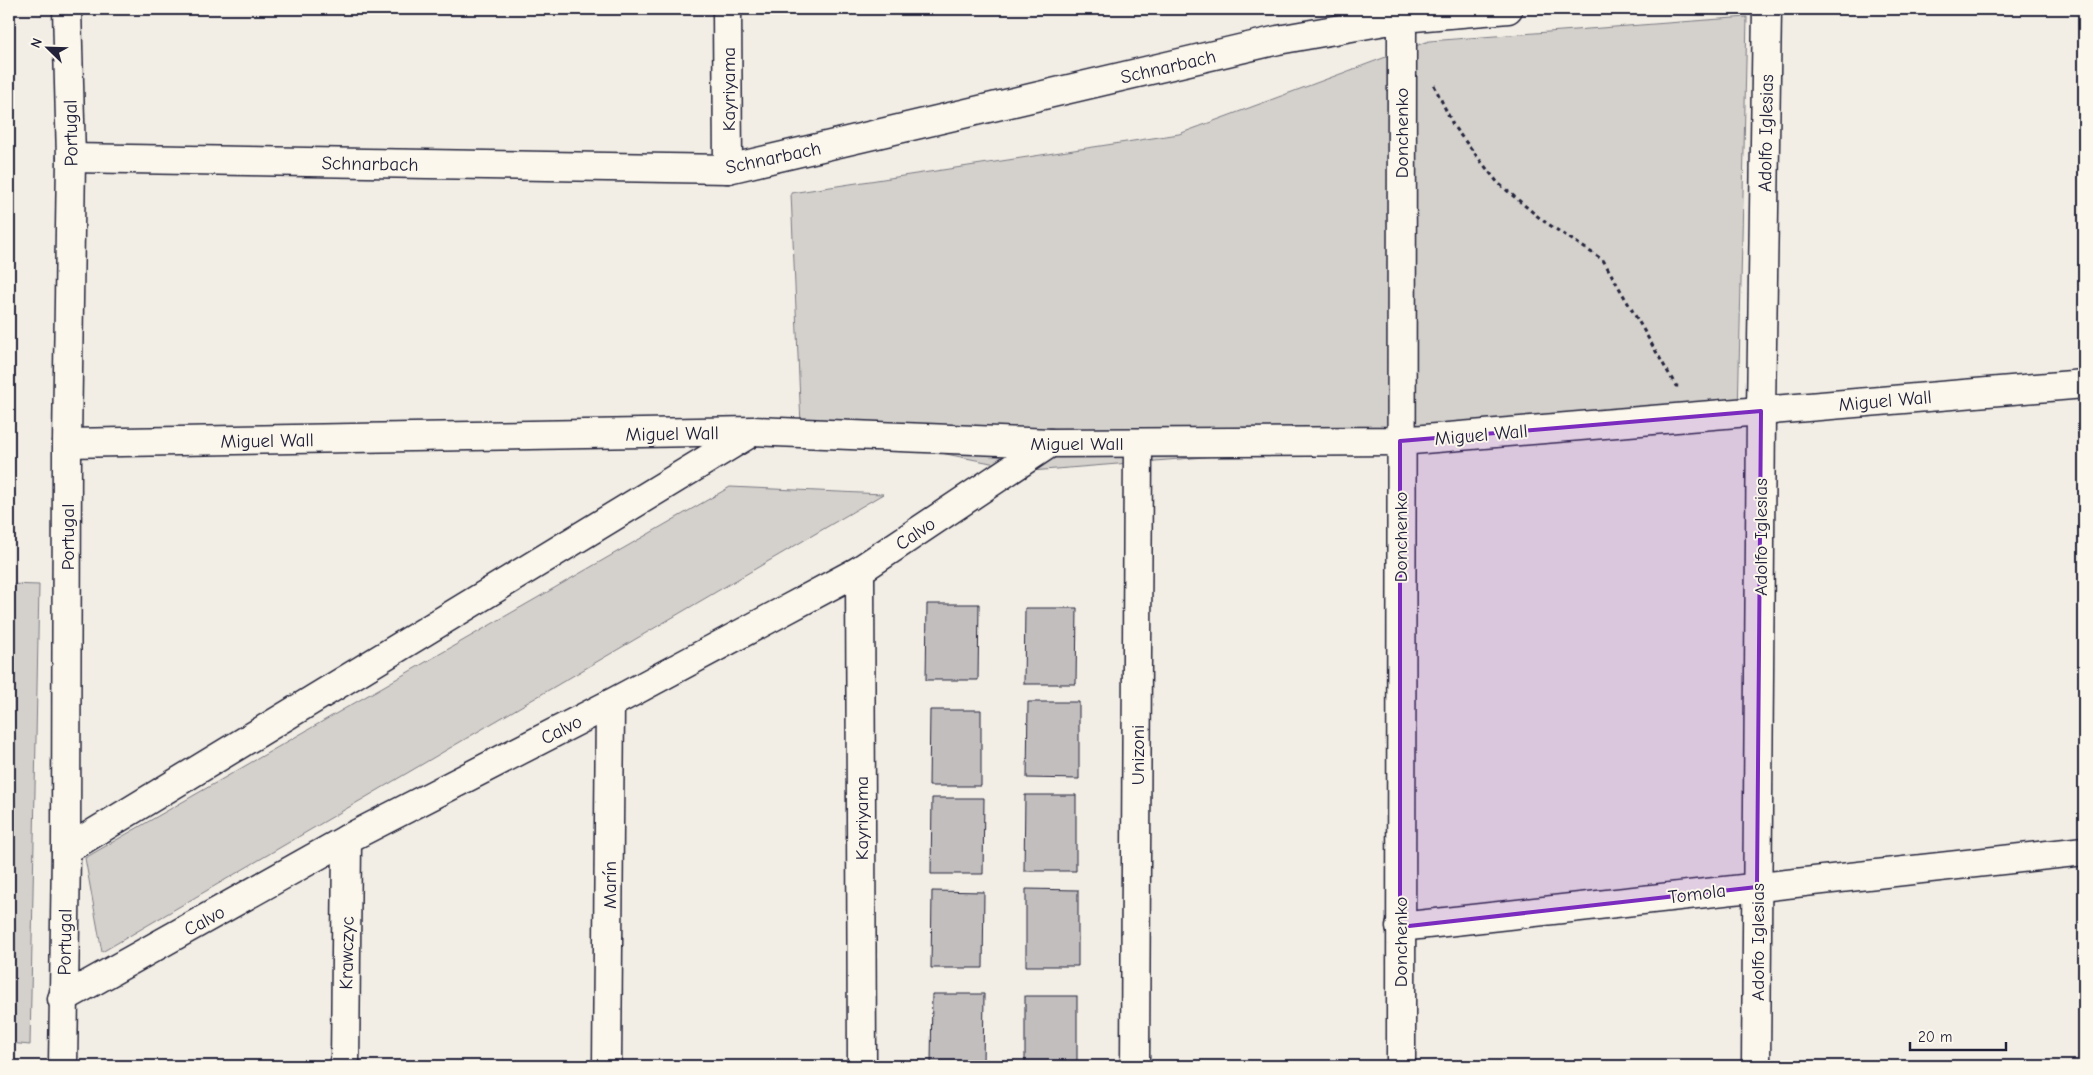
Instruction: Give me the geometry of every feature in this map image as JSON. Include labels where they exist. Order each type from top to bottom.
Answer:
[{"type":"street","name":"Portugal","points":[[62,1066],[66,850],[67,443],[71,158],[67,9]]},
{"type":"street","name":"Kayriyama","points":[[727,9],[728,169]]},
{"type":"street","name":"Schnarbach","points":[[71,158],[728,169],[1278,40],[1402,13],[1508,9]]},
{"type":"street","name":"Adolfo Iglesias","points":[[1756,1066],[1761,411],[1767,9]]},
{"type":"street","name":"Donchenko","points":[[1400,1066],[1402,13]]},
{"type":"street","name":"Miguel Wall","points":[[67,443],[753,432],[1050,443],[1400,441],[2084,384]]},
{"type":"street","points":[[66,850],[753,432]]},
{"type":"street","name":"Calvo","points":[[62,999],[348,839],[610,704],[860,570],[1050,443]]},
{"type":"street","name":"Unizoni","points":[[1135,1066],[1138,443]]},
{"type":"street","name":"Kayriyama","points":[[860,570],[862,1066]]},
{"type":"street","name":"Marín","points":[[607,1066],[610,704]]},
{"type":"street","name":"Krawczyc","points":[[345,1066],[348,839]]},
{"type":"street","name":"Tomola","points":[[1400,927],[2084,851]]},
{"type":"path","points":[[1430,77],[1454,127],[1498,183],[1542,220],[1603,260],[1676,386],[1685,388]]},
{"type":"highlighted area","points":[[1761,411],[1757,887],[1400,927],[1400,441]]},
{"type":"shaded area","points":[[1747,17],[1738,414],[1031,471],[801,425],[791,193],[1179,134],[1429,41]]},
{"type":"shaded area","points":[[730,487],[883,494],[102,952],[85,858]]},
{"type":"shaded area","points":[[9,584],[39,585],[30,1045],[9,1043]]},
{"type":"building","points":[[927,604],[979,604],[978,680],[926,680]]},
{"type":"building","points":[[1025,608],[1077,608],[1076,684],[1024,684]]},
{"type":"building","points":[[1028,702],[1079,702],[1079,779],[1027,778]]},
{"type":"building","points":[[930,710],[981,710],[981,786],[929,786]]},
{"type":"building","points":[[1025,795],[1076,795],[1076,871],[1024,871]]},
{"type":"building","points":[[932,798],[984,798],[983,874],[931,874]]},
{"type":"building","points":[[1026,889],[1078,890],[1078,966],[1026,966]]},
{"type":"building","points":[[932,891],[984,892],[983,968],[931,968]]},
{"type":"building","points":[[932,994],[984,994],[983,1066],[931,1066]]},
{"type":"building","points":[[1025,996],[1077,996],[1077,1066],[1025,1066]]}]
